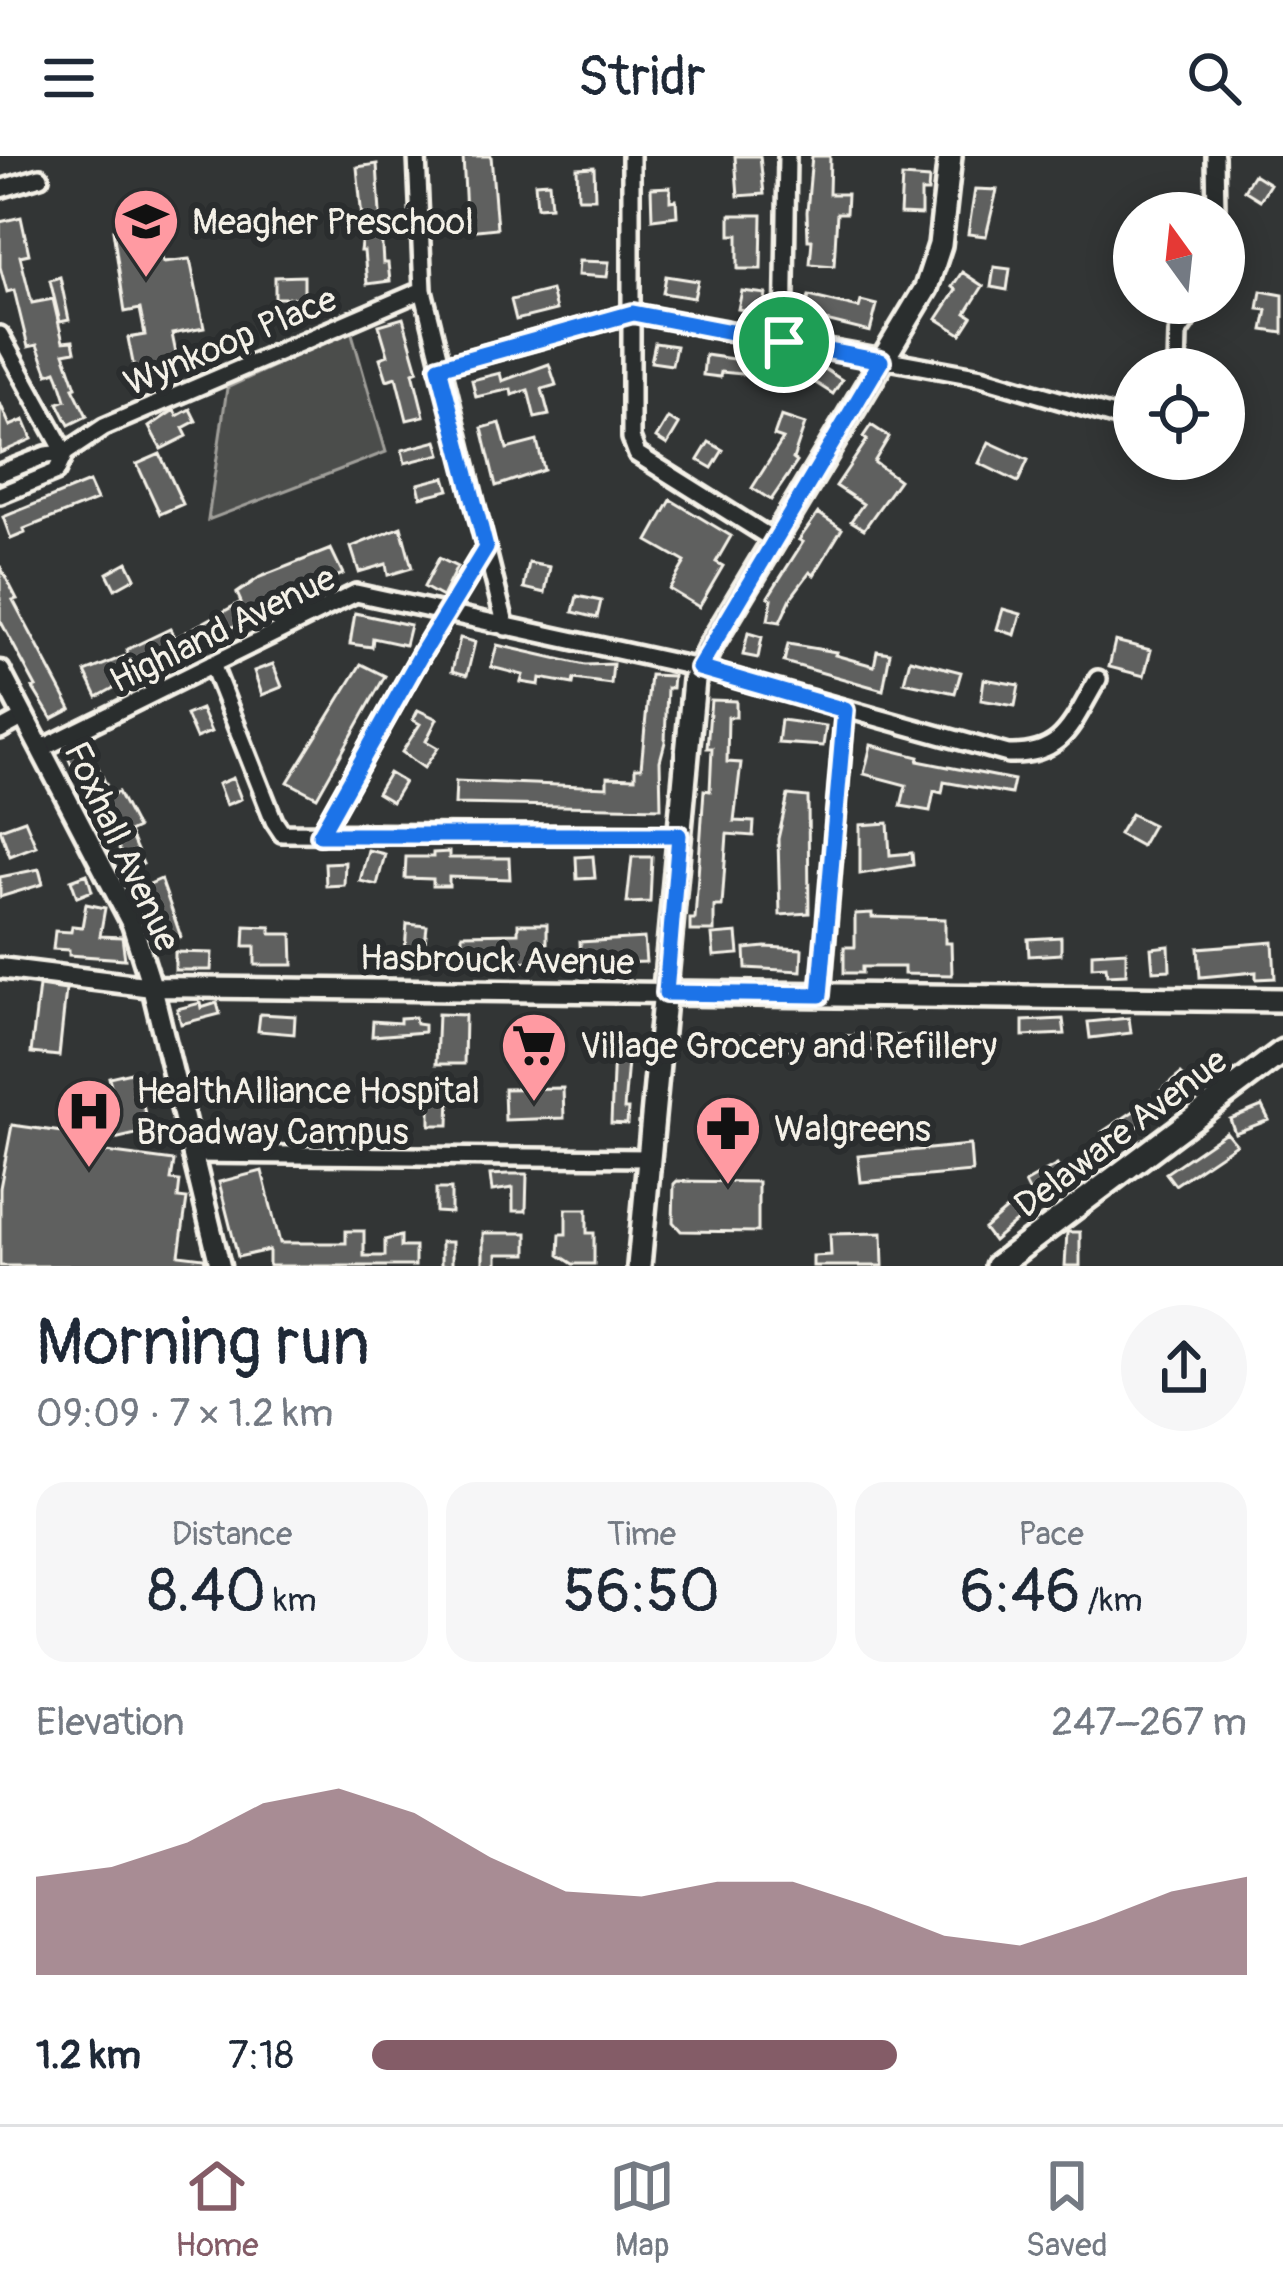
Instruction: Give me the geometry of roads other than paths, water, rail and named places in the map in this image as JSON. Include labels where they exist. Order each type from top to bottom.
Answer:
[{"type":"main road","points":[[639,1266],[689,711],[699,668],[935,268],[950,156]]},
{"type":"main road","name":"Hasbrouck Avenue","points":[[666,993],[1283,1000]]},
{"type":"main road","name":"Delaware Avenue","points":[[997,1266],[1283,1051]]},
{"type":"street","points":[[417,156],[423,290],[506,627]]},
{"type":"street","points":[[631,156],[631,439],[637,454],[774,540]]},
{"type":"street","points":[[784,342],[787,156]]},
{"type":"street","points":[[1215,156],[1216,192]]},
{"type":"street","points":[[0,189],[40,177]]},
{"type":"street","name":"Wynkoop Place","points":[[0,473],[46,454],[64,453],[104,427],[423,290]]},
{"type":"street","points":[[439,367],[633,313],[956,373],[1113,416]]},
{"type":"street","points":[[0,335],[64,453]]},
{"type":"street","name":"Wynkoop Place","points":[[0,495],[56,472],[64,453]]},
{"type":"street","points":[[320,835],[486,548]]},
{"type":"street","name":"Highland Avenue","points":[[41,749],[356,593],[699,668],[1008,754],[1028,755],[1061,740],[1098,679]]},
{"type":"street","points":[[212,664],[274,821],[283,833],[679,835]]},
{"type":"street","name":"Foxhall Avenue","points":[[0,671],[132,925],[152,987],[220,1266]]},
{"type":"street","points":[[820,995],[845,710]]},
{"type":"street","points":[[0,730],[24,716]]},
{"type":"street","name":"Hasbrouck Avenue","points":[[0,968],[152,987],[666,993]]},
{"type":"street","points":[[192,1154],[650,1158]]},
{"type":"place","name":"Meagher Preschool","points":[[146,280]]},
{"type":"place","name":"Village Grocery and Refillery","points":[[534,1104]]},
{"type":"place","name":"HealthAlliance Hospital Broadway Campus","points":[[89,1170]]},
{"type":"place","name":"Walgreens","points":[[728,1187]]}]
